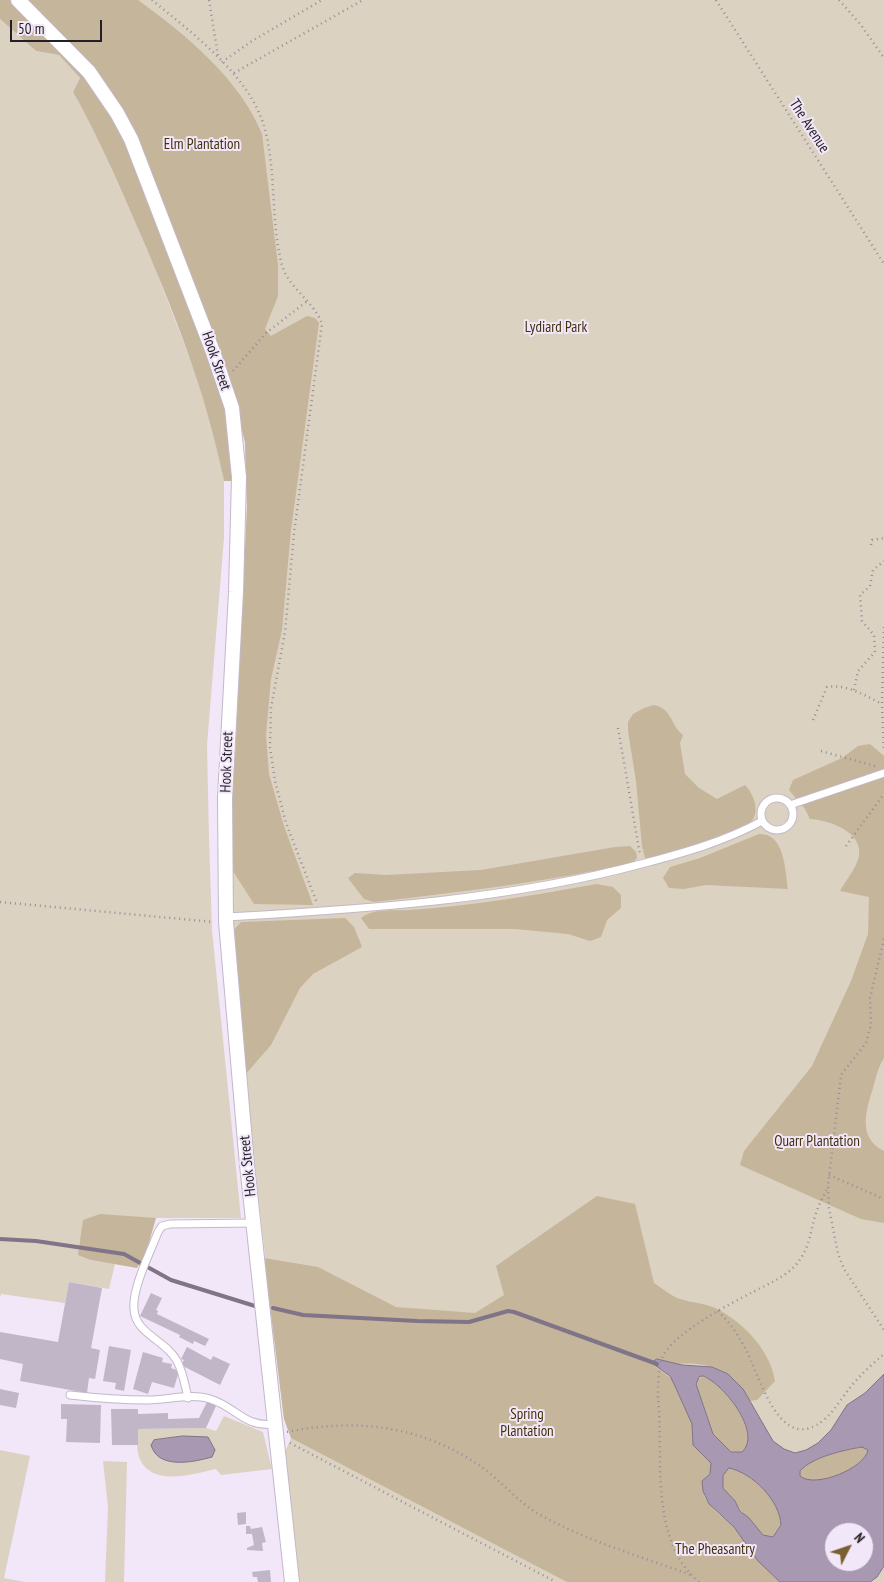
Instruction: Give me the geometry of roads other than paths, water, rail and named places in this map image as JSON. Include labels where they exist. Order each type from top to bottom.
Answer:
[{"type":"street","name":"Hook Street","points":[[18,0],[89,72],[117,113],[131,139],[224,382],[236,428],[239,477],[236,592],[226,772],[226,920],[253,1223],[278,1433],[292,1582]]},
{"type":"lane","points":[[790,805],[884,773]]},
{"type":"lane","points":[[783,798],[790,805],[792,817],[784,828],[771,829],[762,821],[761,810],[769,799],[783,798]]},
{"type":"lane","points":[[226,920],[472,897],[598,876],[712,845],[735,836],[762,821]]},
{"type":"lane","points":[[188,1398],[177,1360],[160,1341],[139,1327],[135,1319],[135,1298],[145,1267],[162,1226],[253,1223]]},
{"type":"lane","points":[[70,1395],[149,1400],[211,1399],[250,1422],[278,1433]]},
{"type":"waterway","points":[[0,1239],[36,1241],[124,1254],[171,1280],[255,1306]]},
{"type":"waterway","points":[[273,1308],[303,1315],[469,1322],[508,1311],[657,1364]]},
{"type":"park label","name":"Elm Plantation","points":[[202,145]]},
{"type":"park label","name":"Lydiard Park","points":[[556,328]]},
{"type":"park label","name":"Quarr Plantation","points":[[817,1142]]},
{"type":"park label","name":"Spring Plantation","points":[[527,1424]]},
{"type":"park label","name":"The Pheasantry","points":[[715,1550]]}]
